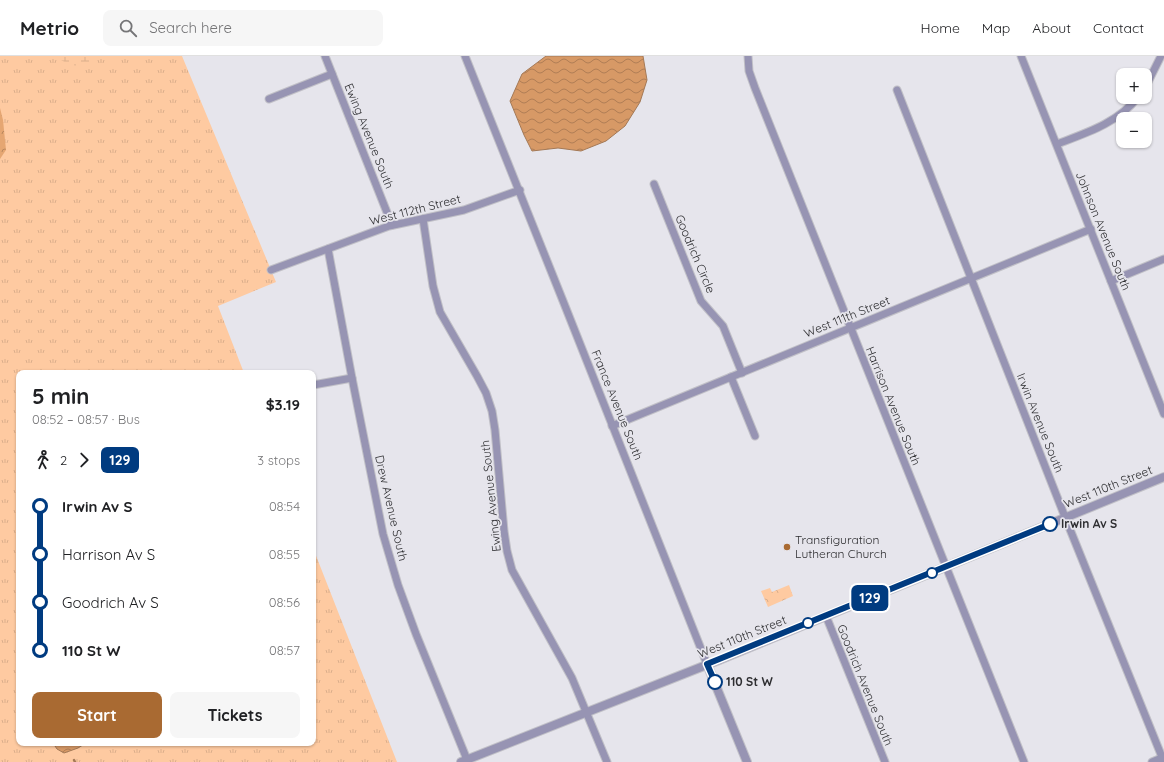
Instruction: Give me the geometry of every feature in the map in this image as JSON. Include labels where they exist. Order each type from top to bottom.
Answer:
[{"type":"street","name":"Ewing Avenue South","points":[[325,56],[392,225]]},
{"type":"street","name":"France Avenue South","points":[[465,56],[520,190],[612,426],[747,762]]},
{"type":"street","name":"Harrison Avenue South","points":[[748,56],[749,71],[755,88],[1024,762]]},
{"type":"street","name":"Johnson Avenue South","points":[[1021,56],[1164,414]]},
{"type":"street","points":[[1152,74],[1161,56]]},
{"type":"street","points":[[269,99],[332,74]]},
{"type":"street","name":"Irwin Avenue South","points":[[897,90],[1065,517],[1163,759]]},
{"type":"street","points":[[1056,144],[1104,124],[1120,114],[1131,104]]},
{"type":"street","name":"Goodrich Circle","points":[[654,184],[701,300],[723,326],[742,373]]},
{"type":"street","name":"West 112th Street","points":[[271,270],[392,225],[464,210],[520,190]]},
{"type":"street","name":"Ewing Avenue South","points":[[423,219],[433,286],[440,312],[486,393],[492,412],[504,531],[512,570],[572,678],[607,762]]},
{"type":"street","name":"West 111th Street","points":[[612,426],[1090,229]]},
{"type":"street","name":"Drew Avenue South","points":[[328,249],[383,534],[398,585],[465,761]]},
{"type":"street","points":[[1111,281],[1164,259]]},
{"type":"street","points":[[731,377],[755,436]]},
{"type":"street","points":[[316,384],[352,378]]},
{"type":"street","name":"West 110th Street","points":[[465,761],[826,616],[1164,477]]},
{"type":"street","name":"Goodrich Avenue South","points":[[826,616],[885,762]]},
{"type":"street","points":[[1152,762],[1163,759]]},
{"type":"green space","points":[[0,56],[182,56],[276,282],[218,306],[243,370],[16,370],[16,746],[316,746],[316,556],[397,762],[0,762]]},
{"type":"green space","points":[[56,56],[66,56],[74,59],[85,56],[97,56],[87,64],[76,66],[66,63]]},
{"type":"green space","points":[[0,108],[3,120],[6,150],[0,159]]},
{"type":"green space","points":[[789,585],[793,596],[768,607],[761,591],[770,588],[772,592]]},
{"type":"water","points":[[546,56],[643,56],[647,80],[640,102],[625,126],[606,141],[581,151],[558,148],[532,151],[510,101],[522,74]]},
{"type":"water","points":[[55,746],[81,746],[64,753]]},
{"type":"bus line","name":"129","points":[[715,682],[707,664],[1050,524]]},
{"type":"place","name":"Irwin Av S","points":[[1050,524]]},
{"type":"place","name":"Transfiguration Lutheran Church","points":[[787,547]]},
{"type":"place","name":"110 St W","points":[[715,682]]}]
